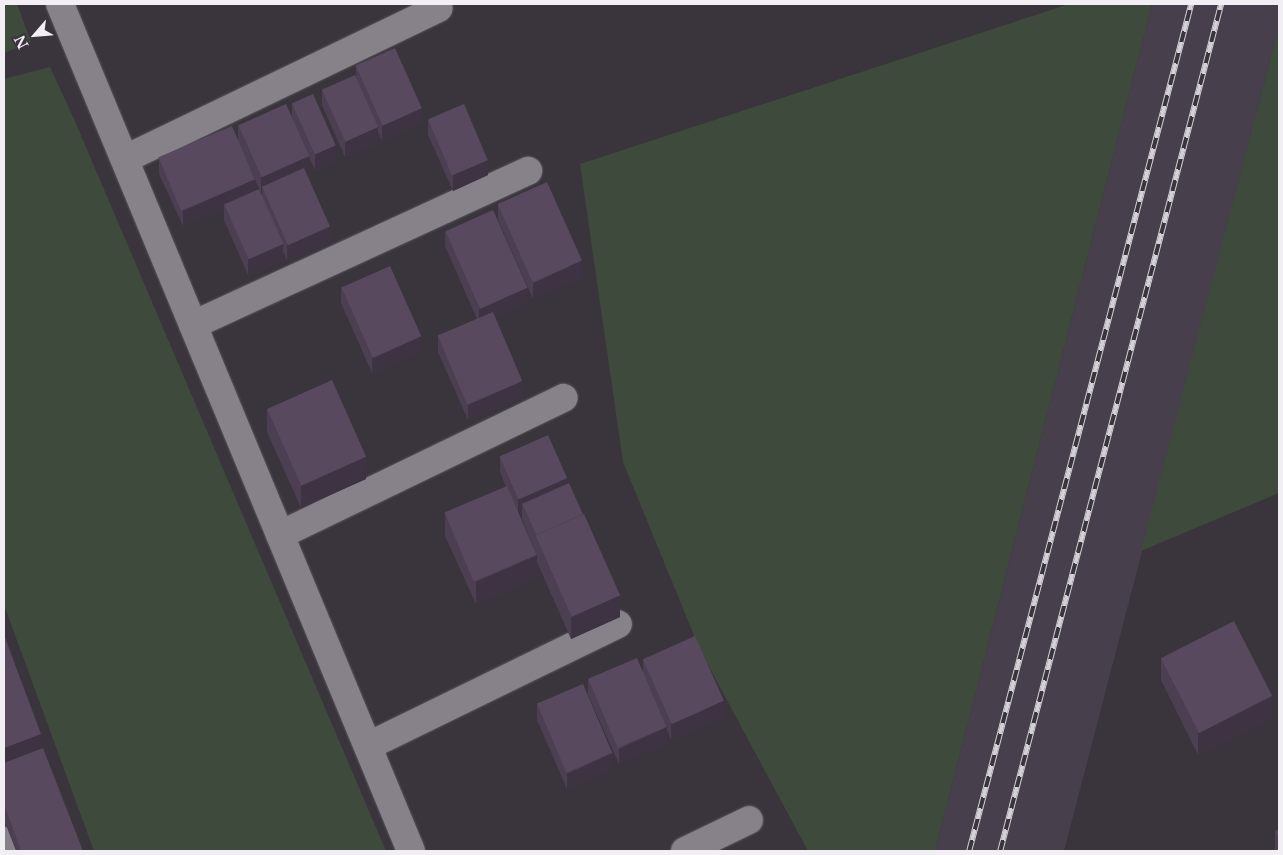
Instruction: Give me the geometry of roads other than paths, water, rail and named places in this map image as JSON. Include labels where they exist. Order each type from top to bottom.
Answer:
[{"type":"street","points":[[60,4],[411,851]]},
{"type":"street","points":[[124,159],[439,8]]},
{"type":"street","points":[[194,325],[528,171]]},
{"type":"street","points":[[280,535],[564,398]]},
{"type":"street","points":[[368,746],[618,624]]},
{"type":"street","points":[[685,851],[749,820]]},
{"type":"street","points":[[4,841],[8,851]]},
{"type":"railway","points":[[969,851],[1191,4]]},
{"type":"railway","points":[[1000,851],[1221,4]]}]
